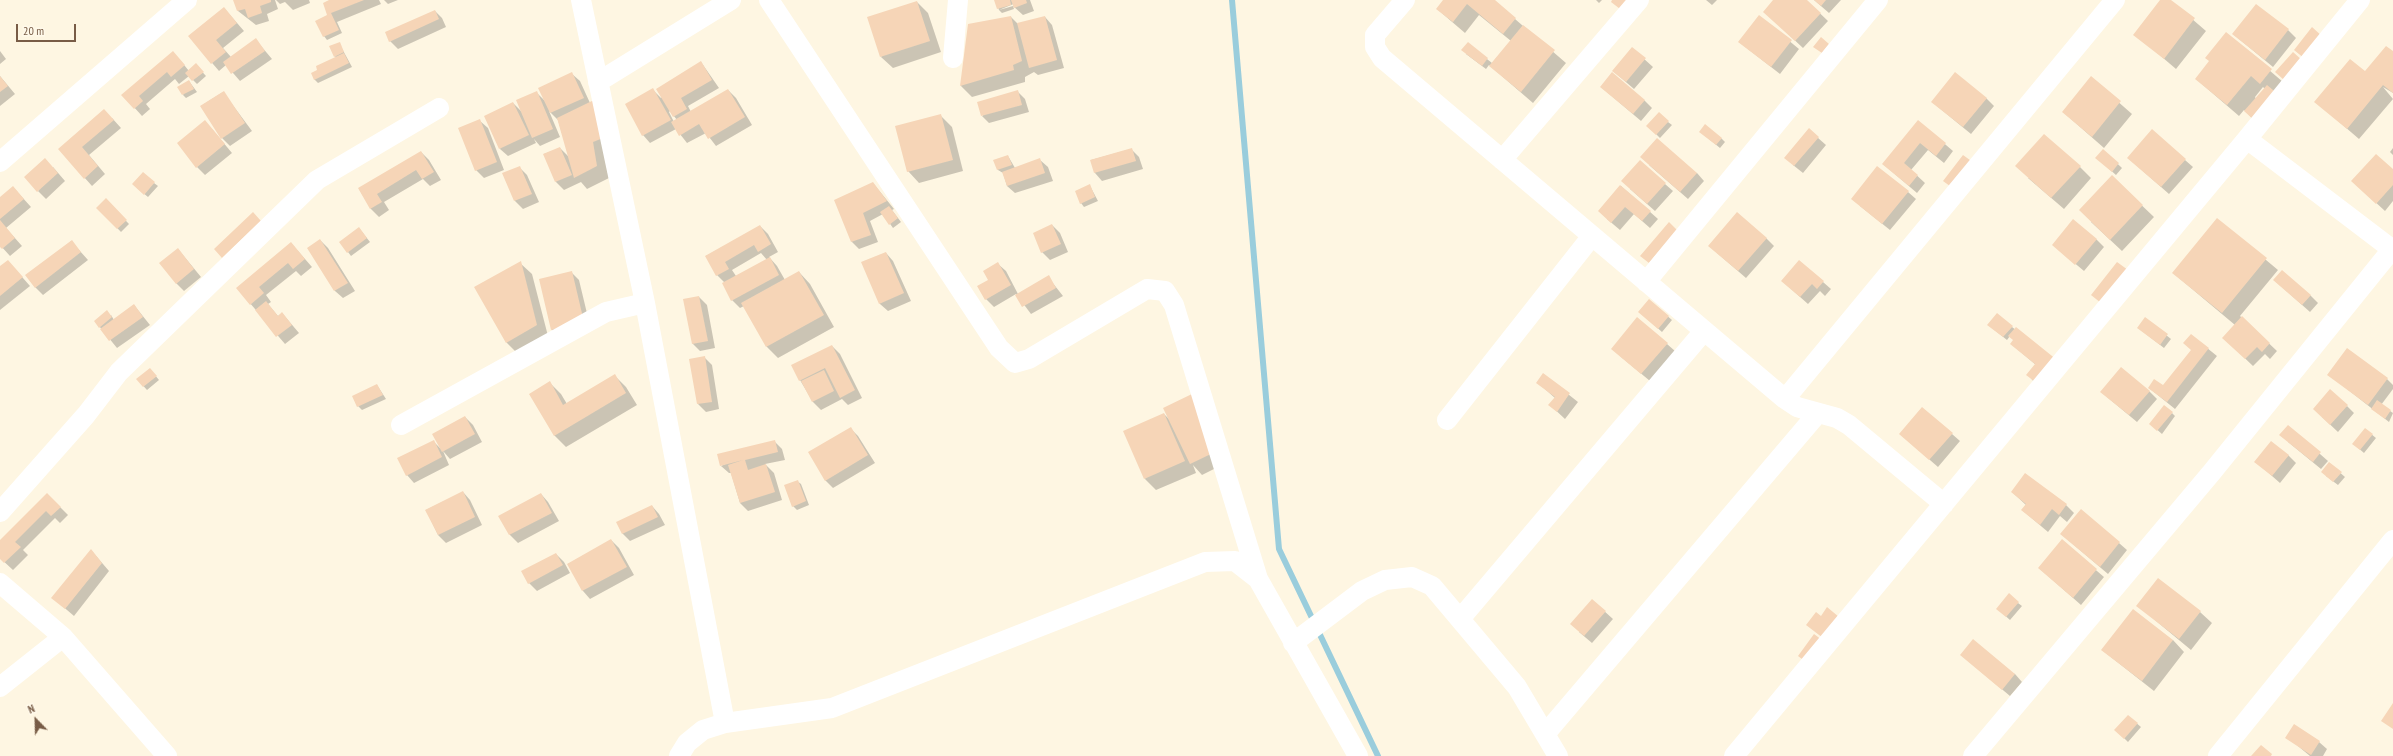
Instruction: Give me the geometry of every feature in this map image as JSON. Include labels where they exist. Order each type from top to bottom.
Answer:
[{"type":"street","points":[[0,162],[187,0]]},
{"type":"street","points":[[581,0],[645,303],[725,723]]},
{"type":"street","points":[[598,82],[730,0]]},
{"type":"street","points":[[769,0],[999,348],[1015,363],[1029,359],[1147,289],[1165,291],[1174,305],[1258,579],[1358,756]]},
{"type":"street","points":[[953,58],[958,0]]},
{"type":"street","points":[[1405,0],[1375,35],[1375,47],[1382,58],[1785,399],[1797,407],[1837,418],[1849,426],[1944,504]]},
{"type":"street","points":[[1502,160],[1639,0]]},
{"type":"street","points":[[1646,282],[1878,0]]},
{"type":"street","points":[[1785,399],[2115,0]]},
{"type":"street","points":[[1734,756],[2247,139],[2360,0]]},
{"type":"street","points":[[0,512],[86,415],[119,372],[317,180],[439,108]]},
{"type":"street","points":[[1973,756],[2212,472],[2393,249],[2247,139]]},
{"type":"street","points":[[1447,420],[1592,236]]},
{"type":"street","points":[[401,425],[606,312],[645,303]]},
{"type":"street","points":[[1460,619],[1704,331]]},
{"type":"street","points":[[1546,733],[1818,413]]},
{"type":"street","points":[[2218,756],[2393,540]]},
{"type":"street","points":[[679,756],[688,743],[703,730],[725,723],[832,708],[1205,562],[1235,561],[1258,579]]},
{"type":"street","points":[[1293,643],[1362,591],[1384,580],[1412,577],[1432,586],[1517,687],[1546,733],[1558,756]]},
{"type":"street","points":[[0,583],[63,637],[167,756]]},
{"type":"street","points":[[0,687],[63,637]]},
{"type":"building","points":[[233,0],[271,0],[271,2],[260,6],[262,13],[248,18],[245,9],[237,11]]},
{"type":"building","points":[[329,0],[364,0],[331,13],[339,30],[323,37],[315,21],[327,15],[323,3]]},
{"type":"building","points":[[994,0],[1010,0],[1011,5],[997,9]]},
{"type":"building","points":[[1011,0],[1026,0],[1027,3],[1014,8]]},
{"type":"building","points":[[1443,0],[1495,0],[1516,18],[1503,34],[1467,4],[1453,22],[1436,9]]},
{"type":"building","points":[[1612,0],[1634,0],[1624,12],[1611,2]]},
{"type":"building","points":[[1773,0],[1807,0],[1821,13],[1795,41],[1763,12]]},
{"type":"building","points":[[1814,0],[1826,0],[1821,6]]},
{"type":"building","points":[[2160,0],[2171,0],[2195,18],[2164,59],[2133,35]]},
{"type":"building","points":[[917,1],[930,41],[880,57],[867,17]]},
{"type":"building","points":[[2256,4],[2289,29],[2265,60],[2232,34]]},
{"type":"building","points":[[224,7],[237,23],[216,40],[226,52],[211,64],[188,36]]},
{"type":"building","points":[[435,10],[439,19],[389,42],[385,32]]},
{"type":"building","points":[[1759,15],[1792,40],[1771,67],[1738,42]]},
{"type":"building","points":[[1011,16],[1022,61],[1013,65],[1014,70],[960,86],[968,24]]},
{"type":"building","points":[[1045,16],[1057,60],[1029,68],[1017,23]]},
{"type":"building","points":[[1523,25],[1555,50],[1521,92],[1489,66]]},
{"type":"building","points":[[2312,27],[2323,37],[2305,59],[2294,50]]},
{"type":"building","points":[[2226,32],[2272,69],[2260,84],[2251,76],[2227,105],[2195,79],[2209,61],[2205,58]]},
{"type":"building","points":[[1821,37],[1829,44],[1822,53],[1813,47]]},
{"type":"building","points":[[256,38],[265,51],[231,74],[223,62]]},
{"type":"building","points":[[340,42],[344,52],[334,57],[329,46]]},
{"type":"building","points":[[1468,42],[1488,58],[1482,66],[1461,50]]},
{"type":"building","points":[[2386,46],[2393,51],[2393,93],[2383,85],[2347,129],[2314,102],[2350,59],[2365,71]]},
{"type":"building","points":[[1632,47],[1646,58],[1626,82],[1612,71]]},
{"type":"building","points":[[173,51],[185,65],[171,77],[167,72],[139,96],[143,101],[134,109],[121,95]]},
{"type":"building","points":[[2293,52],[2303,61],[2284,80],[2275,72]]},
{"type":"building","points":[[344,53],[349,63],[314,80],[311,73],[317,70],[316,66]]},
{"type":"building","points":[[701,61],[712,80],[681,98],[687,109],[673,117],[656,89]]},
{"type":"building","points":[[196,63],[204,72],[192,81],[185,73]]},
{"type":"building","points":[[572,72],[584,98],[550,113],[538,88]]},
{"type":"building","points":[[1612,72],[1645,100],[1633,114],[1600,87]]},
{"type":"building","points":[[1955,72],[1987,98],[1963,127],[1931,102]]},
{"type":"building","points":[[0,76],[8,86],[0,92]]},
{"type":"building","points":[[2091,76],[2121,101],[2092,137],[2062,112]]},
{"type":"building","points":[[189,80],[194,89],[182,95],[177,87]]},
{"type":"building","points":[[2267,85],[2279,95],[2256,122],[2244,111]]},
{"type":"building","points":[[653,88],[671,120],[642,136],[625,104]]},
{"type":"building","points":[[728,89],[745,117],[708,139],[699,124],[679,136],[671,122]]},
{"type":"building","points":[[1018,90],[1022,105],[981,116],[977,102]]},
{"type":"building","points":[[224,91],[245,123],[221,139],[200,106]]},
{"type":"building","points":[[537,91],[553,129],[532,138],[516,100]]},
{"type":"building","points":[[594,100],[603,138],[593,142],[597,166],[574,178],[557,118]]},
{"type":"building","points":[[513,102],[529,135],[499,149],[484,116]]},
{"type":"building","points":[[104,109],[114,120],[82,147],[98,166],[84,179],[58,149]]},
{"type":"building","points":[[1659,112],[1669,121],[1656,135],[1646,126]]},
{"type":"building","points":[[941,114],[953,160],[907,172],[895,126]]},
{"type":"building","points":[[480,119],[497,162],[475,171],[458,128]]},
{"type":"building","points":[[205,120],[225,144],[196,168],[177,143]]},
{"type":"building","points":[[1918,120],[1946,143],[1936,156],[1920,143],[1904,163],[1918,175],[1909,186],[1882,164]]},
{"type":"building","points":[[1705,124],[1722,138],[1716,145],[1699,132]]},
{"type":"building","points":[[1809,128],[1819,137],[1794,166],[1784,158]]},
{"type":"building","points":[[2152,129],[2186,159],[2161,187],[2127,158]]},
{"type":"building","points":[[2044,134],[2081,166],[2051,198],[2015,166]]},
{"type":"building","points":[[1657,138],[1697,173],[1680,192],[1640,157]]},
{"type":"building","points":[[560,147],[572,175],[555,182],[543,154]]},
{"type":"building","points":[[1132,148],[1136,161],[1094,173],[1090,160]]},
{"type":"building","points":[[2103,149],[2119,163],[2112,172],[2095,158]]},
{"type":"building","points":[[421,151],[434,172],[422,179],[416,170],[377,194],[382,202],[370,209],[358,188]]},
{"type":"building","points":[[2376,154],[2393,169],[2393,185],[2376,204],[2351,181]]},
{"type":"building","points":[[1008,155],[1012,165],[997,170],[993,160]]},
{"type":"building","points":[[1963,155],[1974,163],[1954,189],[1943,181]]},
{"type":"building","points":[[45,158],[58,173],[37,192],[24,177]]},
{"type":"building","points":[[1040,158],[1045,173],[1007,186],[1002,172]]},
{"type":"building","points":[[1640,160],[1666,183],[1647,204],[1621,181]]},
{"type":"building","points":[[520,166],[532,194],[514,201],[502,173]]},
{"type":"building","points":[[1877,166],[1909,191],[1882,224],[1851,199]]},
{"type":"building","points":[[143,172],[155,182],[144,195],[132,184]]},
{"type":"building","points":[[2112,175],[2143,205],[2110,240],[2079,210]]},
{"type":"building","points":[[873,182],[887,201],[863,213],[871,235],[851,242],[834,200]]},
{"type":"building","points":[[1090,184],[1095,197],[1080,204],[1075,191]]},
{"type":"building","points":[[1620,185],[1651,211],[1642,221],[1625,207],[1611,223],[1598,211]]},
{"type":"building","points":[[13,186],[24,199],[0,219],[0,197]]},
{"type":"building","points":[[106,198],[127,220],[117,229],[96,208]]},
{"type":"building","points":[[889,206],[898,218],[889,225],[880,212]]},
{"type":"building","points":[[253,212],[261,221],[222,258],[214,249]]},
{"type":"building","points":[[1737,212],[1767,238],[1738,271],[1708,246]]},
{"type":"building","points":[[2217,218],[2267,258],[2222,313],[2172,273]]},
{"type":"building","points":[[2073,219],[2097,239],[2075,265],[2052,245]]},
{"type":"building","points":[[0,220],[15,238],[2,249],[0,247]]},
{"type":"building","points":[[1669,222],[1677,230],[1649,263],[1640,256]]},
{"type":"building","points":[[1052,224],[1061,244],[1041,253],[1033,233]]},
{"type":"building","points":[[760,225],[771,244],[758,252],[754,245],[725,262],[729,269],[716,276],[705,256]]},
{"type":"building","points":[[359,227],[367,238],[347,253],[339,242]]},
{"type":"building","points":[[320,239],[348,283],[334,291],[307,248]]},
{"type":"building","points":[[72,240],[81,252],[35,288],[25,275]]},
{"type":"building","points":[[291,242],[305,259],[293,269],[288,263],[259,287],[264,293],[250,305],[236,288]]},
{"type":"building","points":[[178,248],[194,269],[176,284],[159,263]]},
{"type":"building","points":[[886,252],[904,293],[879,304],[861,262]]},
{"type":"building","points":[[770,257],[779,275],[731,301],[722,283]]},
{"type":"building","points":[[8,260],[23,277],[0,296],[0,266]]},
{"type":"building","points":[[1799,260],[1824,281],[1817,289],[1812,284],[1800,297],[1781,281]]},
{"type":"building","points":[[521,261],[537,325],[506,343],[474,287]]},
{"type":"building","points":[[998,262],[1011,285],[985,300],[977,286],[988,280],[983,271]]},
{"type":"building","points":[[2117,262],[2128,270],[2101,303],[2091,295]]},
{"type":"building","points":[[2282,270],[2311,295],[2302,305],[2273,280]]},
{"type":"building","points":[[572,271],[584,322],[551,330],[539,279]]},
{"type":"building","points":[[799,271],[824,315],[766,347],[741,303]]},
{"type":"building","points":[[1049,275],[1056,288],[1022,307],[1015,295]]},
{"type":"building","points":[[699,296],[708,341],[692,344],[683,299]]},
{"type":"building","points":[[1649,299],[1669,316],[1658,329],[1638,312]]},
{"type":"building","points":[[266,301],[278,316],[282,312],[292,325],[276,337],[255,310]]},
{"type":"building","points":[[134,304],[143,317],[109,341],[100,329]]},
{"type":"building","points":[[107,310],[112,317],[99,328],[94,321]]},
{"type":"building","points":[[1997,313],[2013,326],[2003,337],[1987,325]]},
{"type":"building","points":[[2242,316],[2270,343],[2262,352],[2257,347],[2245,359],[2222,338]]},
{"type":"building","points":[[1637,317],[1668,343],[1641,374],[1611,349]]},
{"type":"building","points":[[2145,317],[2168,334],[2160,345],[2137,328]]},
{"type":"building","points":[[2016,327],[2057,360],[2038,384],[2026,375],[2035,364],[2010,344],[2013,340],[2008,336]]},
{"type":"building","points":[[2191,334],[2209,348],[2167,402],[2148,388],[2154,379],[2163,385],[2191,350],[2183,343]]},
{"type":"building","points":[[832,345],[855,390],[840,398],[825,368],[799,381],[791,365]]},
{"type":"building","points":[[2347,348],[2388,378],[2368,405],[2327,375]]},
{"type":"building","points":[[705,356],[712,402],[697,404],[689,359]]},
{"type":"building","points":[[2121,367],[2150,391],[2129,415],[2100,392]]},
{"type":"building","points":[[150,368],[157,376],[143,387],[136,379]]},
{"type":"building","points":[[824,370],[834,391],[812,402],[801,381]]},
{"type":"building","points":[[1543,373],[1570,393],[1557,412],[1548,405],[1555,397],[1536,383]]},
{"type":"building","points":[[615,374],[626,393],[554,436],[529,394],[550,381],[563,405]]},
{"type":"building","points":[[377,384],[383,395],[357,407],[352,396]]},
{"type":"building","points":[[2330,389],[2348,405],[2330,425],[2313,409]]},
{"type":"building","points":[[1194,393],[1215,452],[1190,464],[1163,408]]},
{"type":"building","points":[[2377,400],[2391,410],[2385,419],[2371,409]]},
{"type":"building","points":[[2164,405],[2173,412],[2157,431],[2149,424]]},
{"type":"building","points":[[1922,407],[1953,433],[1929,460],[1899,434]]},
{"type":"building","points":[[1164,413],[1185,461],[1144,479],[1123,431]]},
{"type":"building","points":[[465,416],[475,434],[442,452],[432,434]]},
{"type":"building","points":[[2288,425],[2321,452],[2313,462],[2279,435]]},
{"type":"building","points":[[851,427],[868,455],[825,481],[808,452]]},
{"type":"building","points":[[2365,428],[2373,434],[2360,450],[2352,444]]},
{"type":"building","points":[[434,440],[442,457],[406,476],[397,458]]},
{"type":"building","points":[[775,440],[778,452],[745,460],[748,470],[766,464],[775,492],[740,503],[728,465],[743,460],[720,466],[717,454]]},
{"type":"building","points":[[2271,441],[2289,455],[2272,476],[2254,462]]},
{"type":"building","points":[[2329,462],[2342,472],[2333,482],[2321,472]]},
{"type":"building","points":[[2025,473],[2067,504],[2059,515],[2052,509],[2040,525],[2021,510],[2026,504],[2011,492]]},
{"type":"building","points":[[798,480],[806,501],[792,507],[784,485]]},
{"type":"building","points":[[463,491],[475,517],[438,535],[425,510]]},
{"type":"building","points":[[47,493],[61,507],[51,516],[46,511],[15,542],[21,547],[4,563],[0,559],[0,540]]},
{"type":"building","points":[[541,493],[552,513],[509,535],[498,516]]},
{"type":"building","points":[[652,505],[658,517],[622,534],[616,522]]},
{"type":"building","points":[[2081,509],[2120,542],[2100,567],[2060,534]]},
{"type":"building","points":[[611,539],[627,567],[582,591],[567,564]]},
{"type":"building","points":[[2062,539],[2097,569],[2073,598],[2038,568]]},
{"type":"building","points":[[91,549],[102,563],[65,609],[51,598]]},
{"type":"building","points":[[556,553],[563,565],[528,584],[521,571]]},
{"type":"building","points":[[2158,578],[2201,611],[2179,639],[2136,606]]},
{"type":"building","points":[[2009,593],[2019,602],[2006,617],[1996,609]]},
{"type":"building","points":[[1592,599],[1606,611],[1584,636],[1570,624]]},
{"type":"building","points":[[1827,607],[1839,617],[1823,638],[1806,625],[1816,612],[1821,616]]},
{"type":"building","points":[[2133,609],[2173,640],[2142,681],[2101,650]]},
{"type":"building","points":[[1814,634],[1822,640],[1806,662],[1798,656]]},
{"type":"building","points":[[1973,639],[2015,674],[2002,690],[1960,655]]},
{"type":"building","points":[[2393,703],[2393,729],[2381,721]]},
{"type":"building","points":[[2128,715],[2138,723],[2124,739],[2114,730]]},
{"type":"building","points":[[2294,724],[2320,741],[2311,755],[2285,738]]},
{"type":"building","points":[[2261,745],[2272,754],[2271,756],[2251,756]]},
{"type":"waterway","points":[[1232,0],[1279,549],[1378,756]]}]
